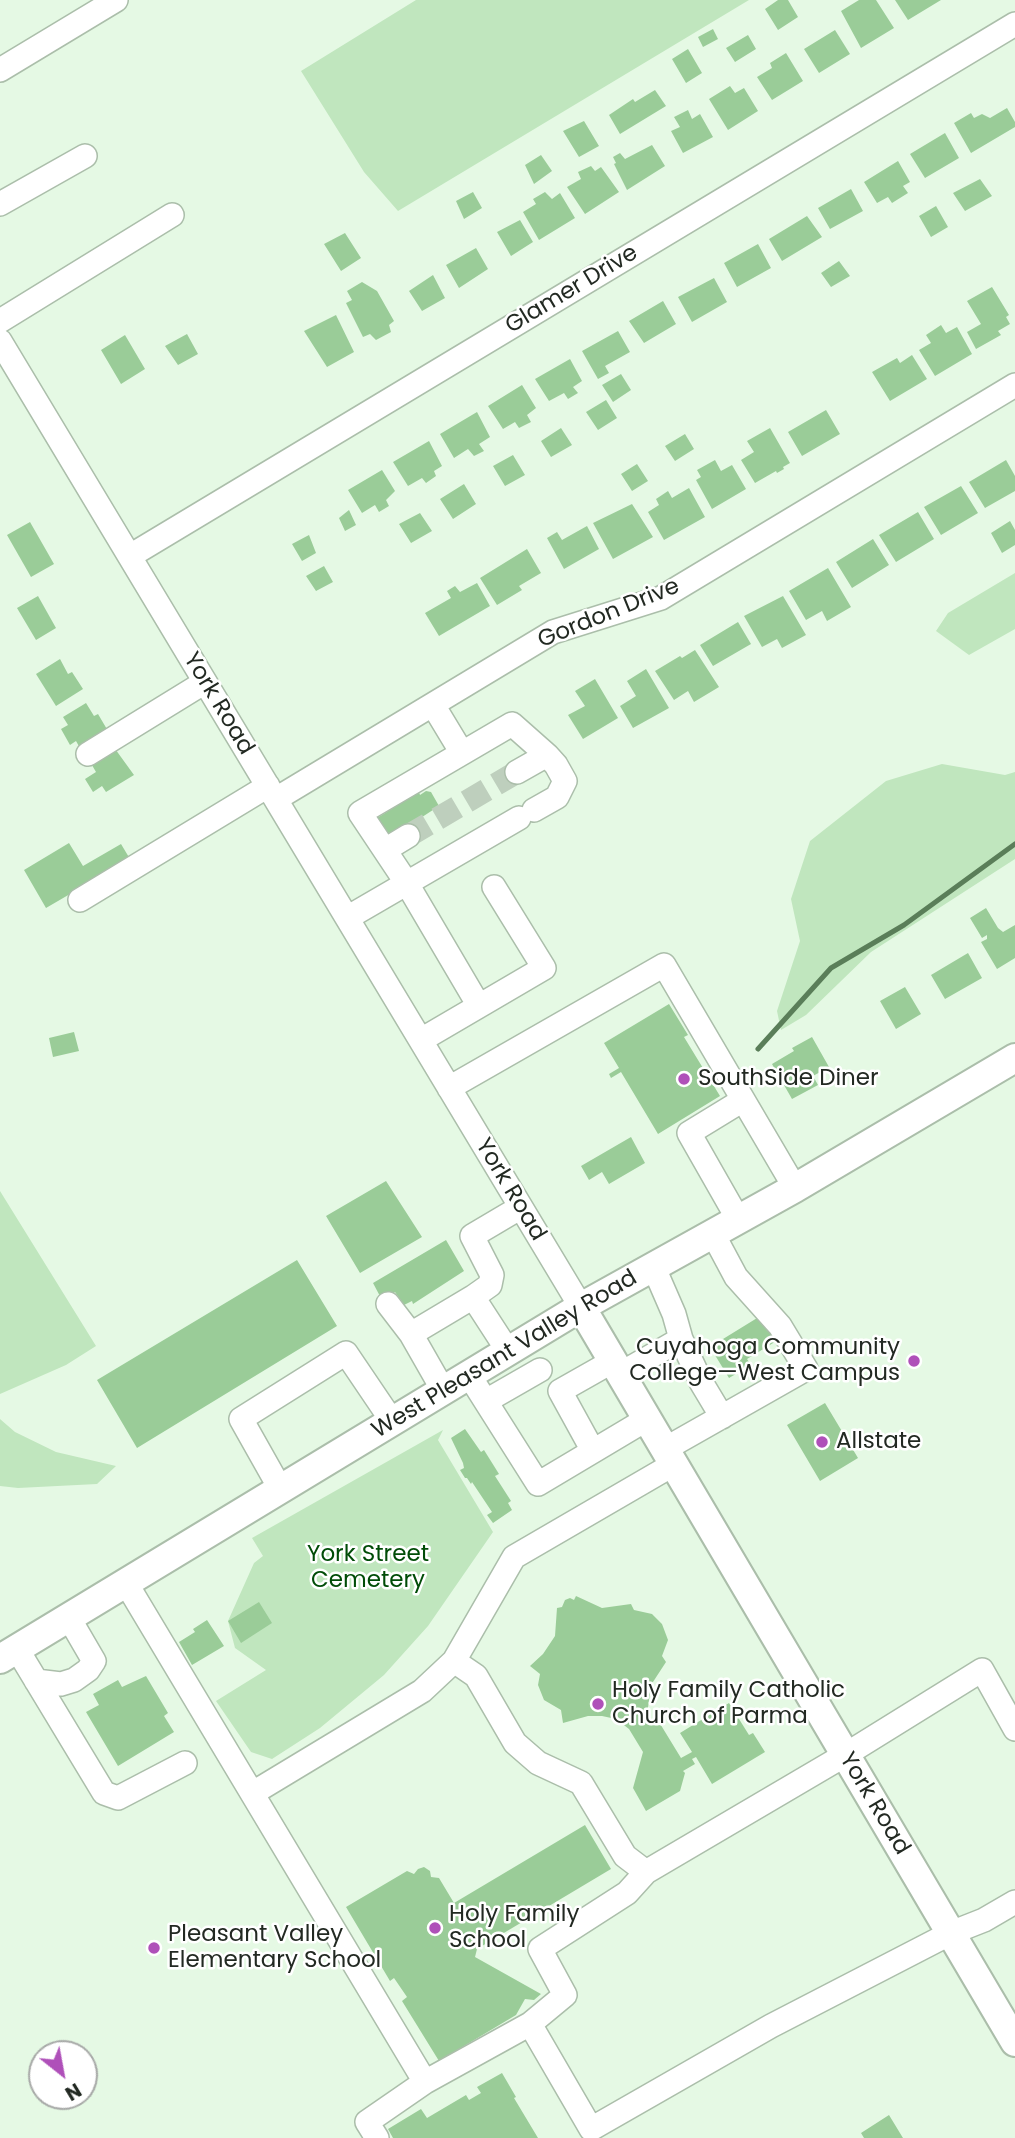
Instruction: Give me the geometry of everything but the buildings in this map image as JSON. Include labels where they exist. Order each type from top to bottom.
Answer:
[{"type":"main road","name":"West Pleasant Valley Road","points":[[8,1654],[581,1307],[795,1188],[1015,1058]]},
{"type":"main road","name":"York Road","points":[[581,1307],[1015,2042]]},
{"type":"street","points":[[0,70],[116,0]]},
{"type":"street","name":"Glamer Drive","points":[[130,556],[1015,24]]},
{"type":"street","points":[[0,204],[86,156]]},
{"type":"street","points":[[0,321],[172,215]]},
{"type":"street","name":"York Road","points":[[1,344],[581,1307]]},
{"type":"street","name":"Gordon Drive","points":[[80,900],[433,705],[553,632],[661,598],[1015,385]]},
{"type":"street","points":[[88,754],[205,682]]},
{"type":"street","points":[[433,705],[462,753]]},
{"type":"street","points":[[347,918],[406,882],[557,797],[565,781],[556,765],[512,724],[360,813],[406,882],[479,1006]]},
{"type":"street","points":[[517,772],[547,755]]},
{"type":"street","points":[[385,850],[408,836]]},
{"type":"street","points":[[421,1040],[544,968],[494,887]]},
{"type":"street","points":[[449,1088],[664,965],[795,1188]]},
{"type":"street","points":[[738,1219],[689,1133],[743,1100]]},
{"type":"street","points":[[411,1334],[490,1285],[492,1275],[472,1236],[521,1207]]},
{"type":"street","points":[[253,1793],[422,1691],[454,1661],[514,1557],[669,1457],[722,1417],[806,1369],[780,1326],[736,1277],[713,1234]]},
{"type":"street","points":[[654,1268],[674,1314],[681,1339],[701,1382],[722,1417]]},
{"type":"street","points":[[473,1297],[515,1347],[560,1391],[593,1451]]},
{"type":"street","points":[[388,1304],[411,1334],[443,1390]]},
{"type":"street","points":[[560,1391],[681,1339]]},
{"type":"street","points":[[281,1490],[241,1419],[334,1360],[346,1353],[393,1421]]},
{"type":"street","points":[[486,1401],[540,1370]]},
{"type":"street","points":[[469,1375],[538,1484],[647,1419]]},
{"type":"street","points":[[126,1583],[425,2082]]},
{"type":"street","points":[[36,1681],[61,1684],[74,1680],[88,1670],[94,1661],[69,1618]]},
{"type":"street","points":[[8,1654],[36,1681],[104,1793],[118,1798],[185,1763]]},
{"type":"street","points":[[454,1661],[477,1676],[515,1743],[538,1763],[582,1783],[625,1856],[646,1872]]},
{"type":"street","points":[[377,2138],[367,2122],[425,2082],[530,2024],[565,1994],[540,1949],[627,1894],[646,1872],[845,1755],[982,1670],[1015,1729]]},
{"type":"street","points":[[530,2024],[591,2129],[771,2026],[1015,1902]]},
{"type":"green space","points":[[416,0],[749,0],[398,211],[364,172],[301,71]]},
{"type":"green space","points":[[1015,573],[1015,629],[969,655],[936,631],[948,613]]},
{"type":"green space","points":[[942,764],[1005,775],[1015,772],[1015,859],[871,952],[806,1015],[781,1030],[777,1011],[800,941],[791,899],[810,841],[886,781]]},
{"type":"green space","points":[[0,1191],[96,1346],[66,1365],[0,1394]]},
{"type":"green space","points":[[0,1419],[15,1432],[56,1452],[116,1466],[97,1484],[18,1488],[0,1486]]},
{"type":"green space","name":"York Street Cemetery","points":[[443,1430],[438,1440],[493,1532],[428,1626],[384,1675],[320,1728],[272,1759],[251,1752],[216,1701],[266,1670],[235,1648],[228,1621],[254,1563],[263,1556],[252,1538]]},
{"type":"waterway","points":[[758,1049],[831,968],[904,925],[1015,844]]},
{"type":"tunnel","points":[[408,836],[517,772]]},
{"type":"place","name":"SouthSide Diner","points":[[684,1079]]},
{"type":"place","name":"Cuyahoga Community College—West Campus","points":[[914,1361]]},
{"type":"place","name":"Allstate","points":[[822,1442]]},
{"type":"place","name":"Holy Family Catholic Church of Parma","points":[[598,1704]]},
{"type":"place","name":"Holy Family School","points":[[435,1928]]},
{"type":"place","name":"Pleasant Valley Elementary School","points":[[154,1948]]}]
